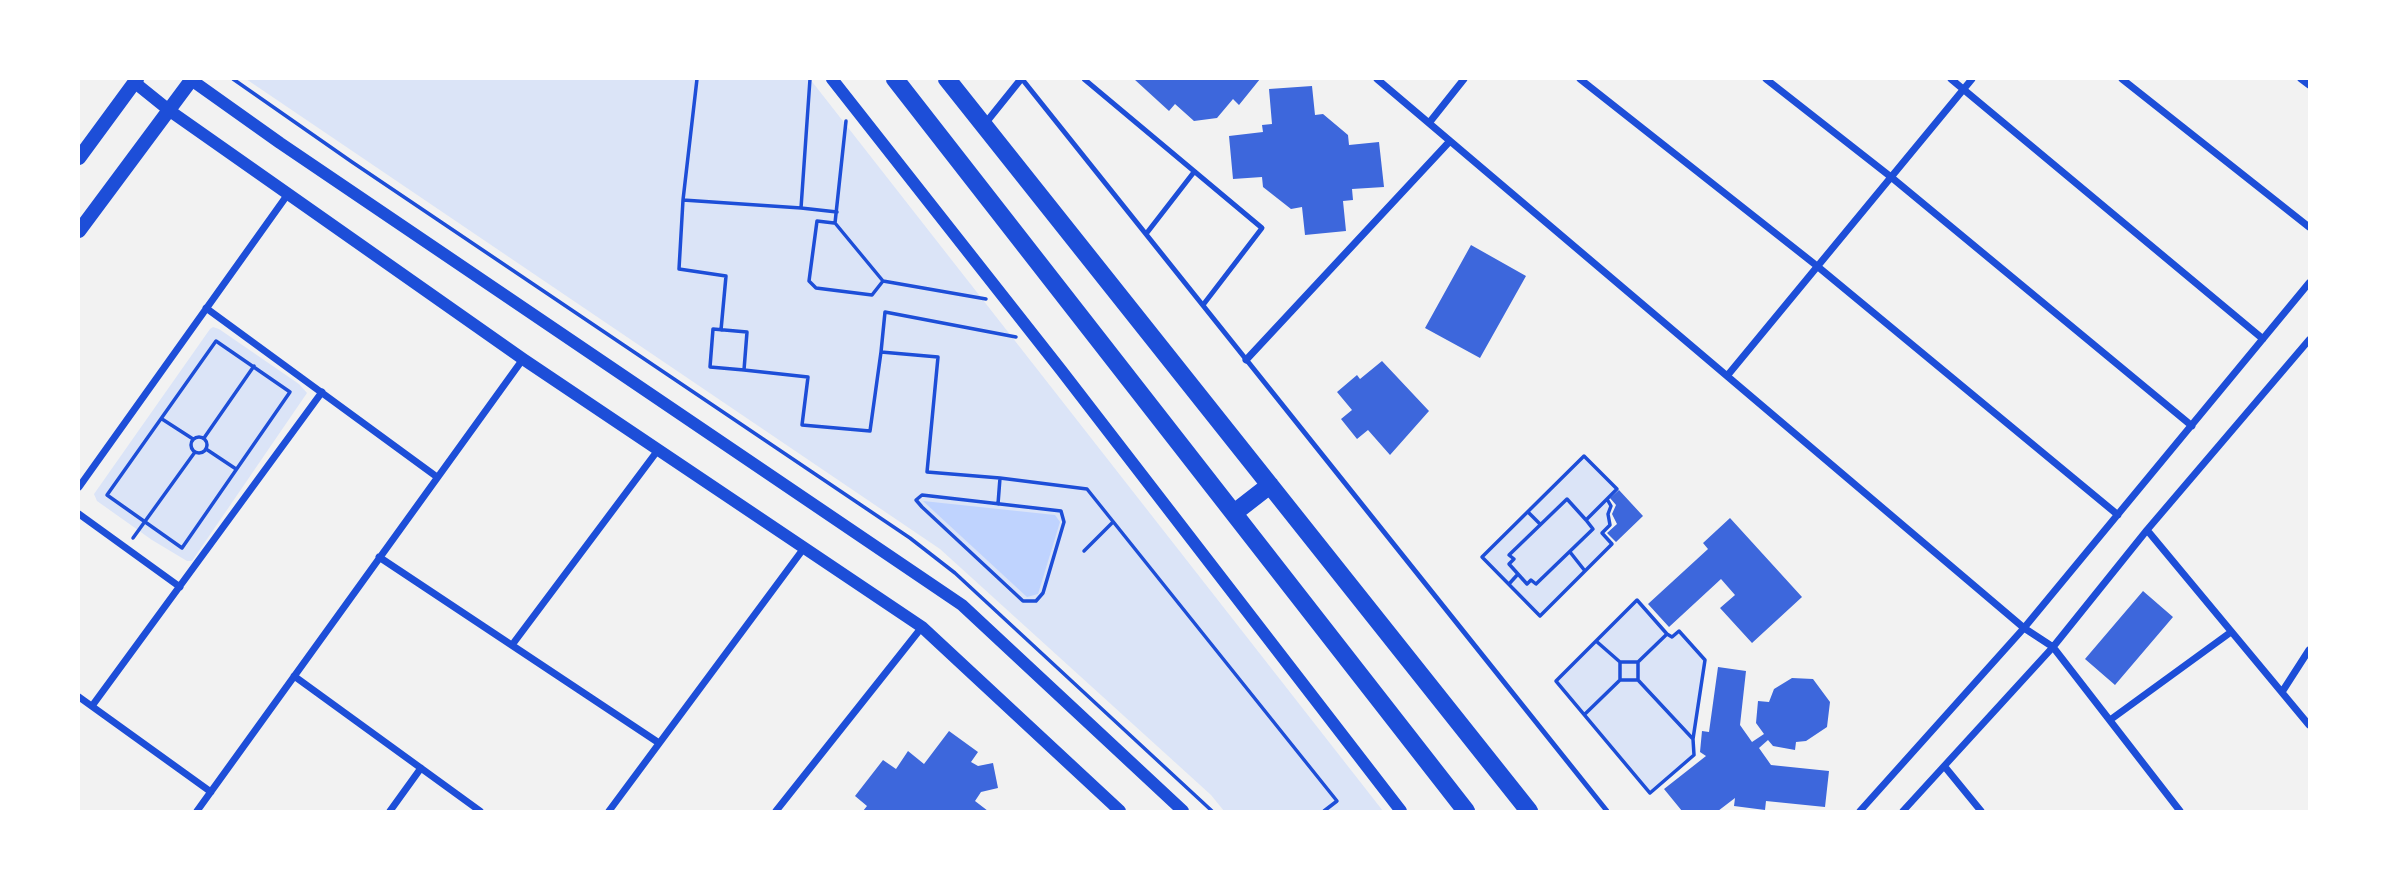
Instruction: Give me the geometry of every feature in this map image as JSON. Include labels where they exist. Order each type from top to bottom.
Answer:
[{"type":"highway","points":[[895,79],[1466,811]]},
{"type":"highway","points":[[947,79],[1529,811]]},
{"type":"highway","points":[[1234,513],[1270,485]]},
{"type":"main road","points":[[79,231],[191,79]]},
{"type":"main road","points":[[79,158],[133,80]]},
{"type":"street","points":[[191,79],[280,143],[962,605],[1183,811]]},
{"type":"street","points":[[832,79],[1061,370],[1401,811]]},
{"type":"street","points":[[984,125],[1022,79]]},
{"type":"street","points":[[1377,79],[2024,628],[2053,647],[2180,811]]},
{"type":"street","points":[[1429,123],[1464,79]]},
{"type":"street","points":[[1580,79],[1817,266],[2118,515]]},
{"type":"street","points":[[1766,79],[1891,177],[2192,425]]},
{"type":"street","points":[[1951,79],[2263,339]]},
{"type":"street","points":[[1727,376],[1972,79]]},
{"type":"street","points":[[2122,79],[2309,228]]},
{"type":"street","points":[[2301,79],[2309,85]]},
{"type":"street","points":[[133,80],[170,111],[523,359],[922,627],[1120,811]]},
{"type":"street","points":[[1247,360],[1450,141]]},
{"type":"street","points":[[79,487],[288,194]]},
{"type":"street","points":[[1860,811],[2024,628],[2309,283]]},
{"type":"street","points":[[206,308],[438,477]]},
{"type":"street","points":[[1903,811],[2053,647],[2147,530],[2309,340]]},
{"type":"street","points":[[197,811],[523,359]]},
{"type":"street","points":[[92,706],[322,393]]},
{"type":"street","points":[[512,645],[658,450]]},
{"type":"street","points":[[79,514],[180,587]]},
{"type":"street","points":[[2147,530],[2309,725]]},
{"type":"street","points":[[609,811],[804,548]]},
{"type":"street","points":[[379,558],[659,743]]},
{"type":"street","points":[[776,811],[922,627]]},
{"type":"street","points":[[2110,720],[2231,632]]},
{"type":"street","points":[[2282,691],[2309,650]]},
{"type":"street","points":[[294,676],[480,811]]},
{"type":"street","points":[[79,697],[211,792]]},
{"type":"street","points":[[1945,767],[1981,811]]},
{"type":"street","points":[[390,811],[421,768]]},
{"type":"lane","points":[[1022,79],[1607,811]]},
{"type":"lane","points":[[1084,79],[1262,228],[1203,305]]},
{"type":"lane","points":[[1146,234],[1194,172]]},
{"type":"path","points":[[697,79],[683,200],[679,269],[726,276],[721,330]]},
{"type":"path","points":[[802,208],[810,79]]},
{"type":"path","points":[[835,223],[847,115]]},
{"type":"path","points":[[683,200],[837,212]]},
{"type":"path","points":[[817,210],[809,281],[816,288],[872,295],[883,281]]},
{"type":"path","points":[[817,221],[835,223],[883,281],[989,299]]},
{"type":"path","points":[[744,370],[747,332],[713,329],[710,367],[808,377],[802,425],[870,431],[885,312],[1020,338]]},
{"type":"path","points":[[216,341],[290,392],[182,548],[107,495],[162,419],[216,341]]},
{"type":"path","points":[[881,352],[938,357],[927,472],[1087,489],[1337,801],[1324,811]]},
{"type":"path","points":[[204,438],[254,366]]},
{"type":"path","points":[[162,419],[193,439]]},
{"type":"path","points":[[204,438],[206,449],[201,453],[195,452],[190,445],[193,439],[204,438]]},
{"type":"path","points":[[206,449],[237,469]]},
{"type":"path","points":[[126,548],[195,452]]},
{"type":"path","points":[[1586,520],[1607,499],[1617,489],[1584,456],[1482,557],[1540,615],[1612,544],[1602,533],[1610,526],[1608,514],[1611,506],[1607,499]]},
{"type":"path","points":[[998,504],[1000,478]]},
{"type":"path","points":[[922,495],[998,504],[1061,511],[1064,522],[1043,593],[1036,601],[1023,601],[916,500],[922,495]]},
{"type":"path","points":[[1567,499],[1593,530],[1536,584],[1531,580],[1527,584],[1509,564],[1514,559],[1509,555],[1540,524],[1567,499]]},
{"type":"path","points":[[1528,512],[1540,524]]},
{"type":"path","points":[[1084,551],[1113,522]]},
{"type":"path","points":[[1570,552],[1585,570]]},
{"type":"path","points":[[1508,584],[1518,574]]},
{"type":"path","points":[[1637,600],[1667,634],[1672,637],[1679,631],[1706,660],[1693,739],[1694,755],[1650,793],[1556,681],[1596,641],[1637,600]]},
{"type":"path","points":[[1596,641],[1620,662],[1638,662],[1667,634]]},
{"type":"path","points":[[1585,715],[1620,680],[1620,662]]},
{"type":"path","points":[[1638,662],[1638,680],[1693,739]]},
{"type":"path","points":[[1620,680],[1638,680]]},
{"type":"shaded area","points":[[246,79],[810,79],[1383,811],[1224,811],[1211,795],[940,549]]},
{"type":"shaded area","points":[[213,327],[299,384],[307,393],[192,561],[187,561],[97,501],[94,494]]},
{"type":"shaded area","points":[[1584,456],[1617,489],[1607,499],[1611,506],[1608,514],[1610,525],[1602,533],[1612,544],[1540,616],[1482,557]]},
{"type":"shaded area","points":[[1637,600],[1671,637],[1679,631],[1705,660],[1693,739],[1694,755],[1650,793],[1556,681]]},
{"type":"water","points":[[923,501],[1055,515],[1060,522],[1038,594],[1027,597]]},
{"type":"building","points":[[1134,79],[1260,79],[1239,105],[1233,99],[1217,118],[1194,121],[1175,104],[1169,111]]},
{"type":"building","points":[[1312,86],[1315,115],[1323,114],[1348,135],[1349,145],[1379,142],[1384,187],[1352,189],[1353,200],[1343,201],[1346,231],[1305,235],[1302,207],[1291,209],[1263,187],[1262,177],[1233,179],[1229,136],[1263,132],[1262,125],[1272,124],[1269,89]]},
{"type":"building","points":[[1471,245],[1526,276],[1480,358],[1425,328]]},
{"type":"building","points":[[1382,361],[1429,411],[1390,455],[1368,430],[1357,439],[1341,419],[1352,410],[1337,392],[1357,375],[1360,379]]},
{"type":"building","points":[[1619,490],[1643,516],[1616,542],[1607,533],[1617,524],[1612,514],[1616,505],[1610,498]]},
{"type":"building","points":[[1730,518],[1802,597],[1752,643],[1720,608],[1735,595],[1721,579],[1669,627],[1648,604],[1708,549],[1703,543]]},
{"type":"building","points":[[2143,591],[2173,617],[2115,685],[2085,659]]},
{"type":"building","points":[[1718,667],[1746,671],[1740,725],[1752,742],[1764,734],[1756,723],[1758,701],[1769,702],[1774,689],[1792,678],[1813,679],[1830,702],[1827,727],[1806,741],[1796,742],[1795,750],[1773,746],[1768,740],[1759,748],[1771,765],[1829,771],[1825,807],[1766,801],[1765,810],[1734,806],[1735,798],[1718,811],[1682,811],[1664,789],[1706,756],[1700,752],[1702,731],[1709,732]]},
{"type":"building","points":[[949,731],[978,752],[971,762],[978,766],[993,763],[998,788],[981,792],[975,801],[988,811],[863,811],[867,806],[855,796],[883,760],[896,769],[908,751],[924,764]]}]
